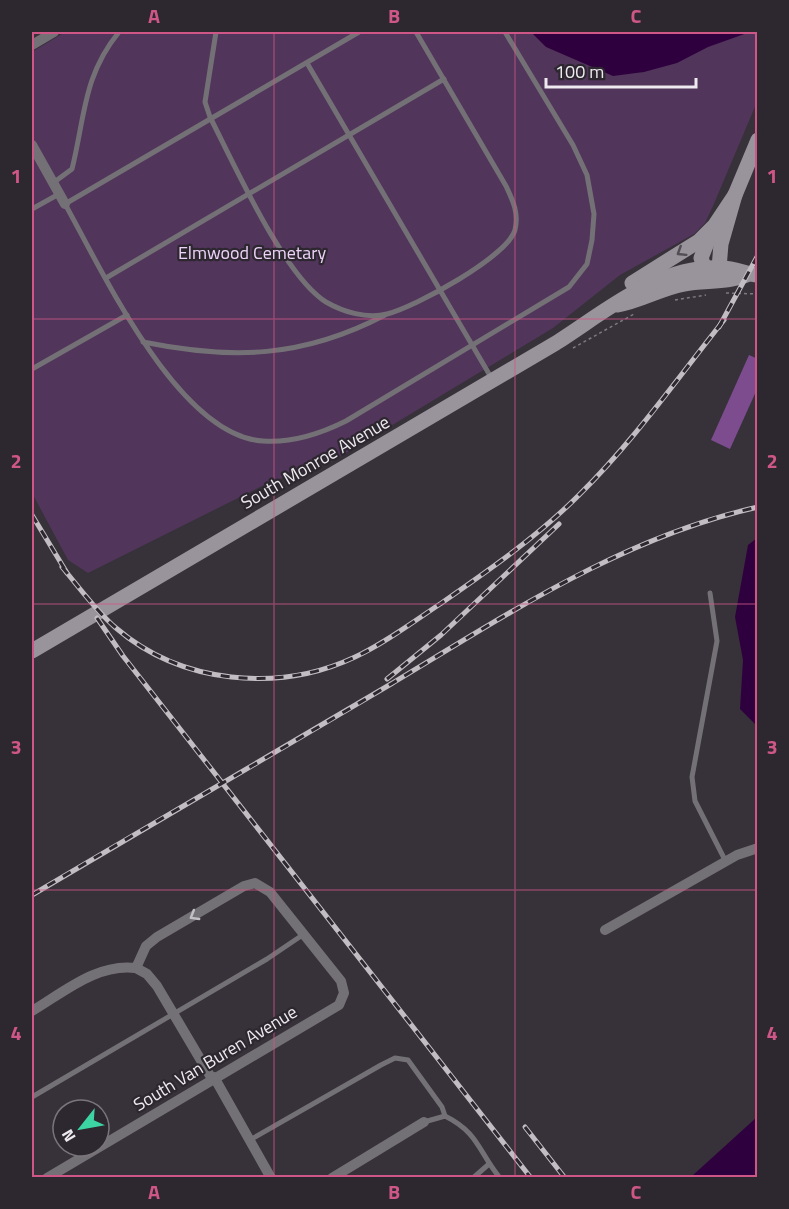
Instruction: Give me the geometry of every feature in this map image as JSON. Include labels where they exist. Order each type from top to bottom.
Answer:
[{"type":"main road","points":[[714,281],[721,244],[735,195],[758,140]]},
{"type":"main road","points":[[714,281],[701,258],[715,225],[735,195]]},
{"type":"main road","points":[[561,348],[619,291],[699,241],[715,225]]},
{"type":"main road","name":"South Monroe Avenue","points":[[32,651],[493,380],[561,348],[617,305],[628,293],[662,278],[714,281],[754,275]]},
{"type":"street","points":[[32,45],[54,32]]},
{"type":"street","points":[[32,145],[65,204]]},
{"type":"street","points":[[605,930],[726,862],[758,848]]},
{"type":"street","points":[[136,968],[146,946],[157,937],[244,886],[262,885],[304,934]]},
{"type":"street","name":"South Van Buren Avenue","points":[[47,1178],[339,1005],[344,993],[341,981],[304,934]]},
{"type":"street","points":[[32,1011],[98,972],[113,967],[136,968],[147,974],[213,1078],[271,1178]]},
{"type":"street","points":[[332,1178],[424,1122]]},
{"type":"lane","points":[[53,183],[72,169],[86,94],[104,50],[119,32]]},
{"type":"lane","points":[[216,32],[205,102],[210,117],[250,194],[294,271],[326,302],[354,314],[387,314]]},
{"type":"lane","points":[[359,32],[210,117],[65,204],[143,342],[191,402],[215,424],[262,442],[295,439],[320,433],[569,287],[587,264],[594,214],[587,174],[573,145],[505,32]]},
{"type":"lane","points":[[143,342],[223,354],[313,345],[358,329],[439,291],[502,248],[514,232],[517,212],[506,186],[416,32]]},
{"type":"lane","points":[[307,63],[493,380]]},
{"type":"lane","points":[[106,279],[444,80]]},
{"type":"lane","points":[[32,209],[59,193]]},
{"type":"lane","points":[[32,369],[128,315]]},
{"type":"lane","points":[[710,593],[717,642],[692,777],[695,801],[726,862]]},
{"type":"lane","points":[[32,1097],[304,934]]},
{"type":"lane","points":[[250,1140],[308,1109],[351,1080],[395,1058],[408,1060],[442,1107],[445,1116]]},
{"type":"lane","points":[[424,1122],[445,1116],[462,1124],[478,1142],[489,1164],[500,1178]]},
{"type":"lane","points":[[472,1178],[489,1164]]},
{"type":"path","points":[[666,301],[714,281],[758,294]]},
{"type":"path","points":[[561,348],[636,313]]},
{"type":"green space","name":"Elmwood Cemetary","points":[[65,32],[757,32],[757,102],[705,223],[694,234],[620,275],[553,328],[331,462],[270,482],[88,573],[68,560],[32,493],[32,52]]},
{"type":"shaded area","points":[[531,32],[750,32],[708,47],[677,63],[644,72],[613,76],[546,47]]},
{"type":"shaded area","points":[[757,538],[757,726],[740,709],[743,660],[735,617],[748,545]]},
{"type":"shaded area","points":[[757,1117],[757,1177],[692,1177],[692,1176]]},
{"type":"building","points":[[749,355],[758,359],[758,387],[730,449],[711,440]]},
{"type":"railway","points":[[719,327],[758,255]]},
{"type":"railway","points":[[62,567],[95,607],[116,628],[142,647],[170,661],[200,671],[231,677],[295,676],[326,668],[355,657],[399,632],[494,566],[546,525],[579,495],[618,454],[724,320]]},
{"type":"railway","points":[[32,895],[568,580],[660,537],[708,520],[758,507]]},
{"type":"railway","points":[[32,515],[67,573]]},
{"type":"railway","points":[[387,679],[441,635],[559,524]]},
{"type":"railway","points":[[97,618],[123,656],[531,1178]]},
{"type":"railway","points":[[525,1127],[565,1178]]}]
